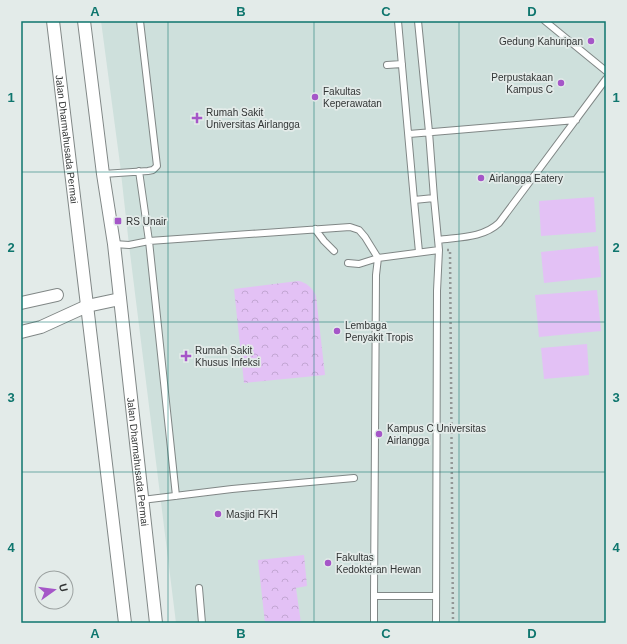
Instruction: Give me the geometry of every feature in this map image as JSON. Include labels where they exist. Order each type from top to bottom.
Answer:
[{"type":"street","name":"Jalan Dharmahusada Permai","points":[[53,21],[125,623]]},
{"type":"street","name":"Jalan Dharmahusada Permai","points":[[84,21],[103,174],[114,244],[156,623]]},
{"type":"street","points":[[21,303],[57,295]]},
{"type":"street","points":[[21,332],[41,327],[87,306],[120,299]]},
{"type":"lane","points":[[103,174],[153,170],[157,166],[140,21]]},
{"type":"lane","points":[[398,21],[420,252]]},
{"type":"lane","points":[[418,21],[439,250],[437,291],[436,623]]},
{"type":"lane","points":[[544,21],[606,71]]},
{"type":"lane","points":[[387,65],[402,64]]},
{"type":"lane","points":[[438,240],[477,235],[493,229],[606,79]]},
{"type":"lane","points":[[409,134],[576,120]]},
{"type":"lane","points":[[139,172],[149,241],[176,496]]},
{"type":"lane","points":[[414,200],[434,198]]},
{"type":"lane","points":[[114,244],[129,245],[149,241],[350,227],[359,230],[365,237],[378,258],[376,275],[374,623]]},
{"type":"lane","points":[[315,229],[324,242],[334,251]]},
{"type":"lane","points":[[348,263],[359,264],[378,258],[439,250]]},
{"type":"lane","points":[[142,500],[354,478]]},
{"type":"lane","points":[[198,588],[202,623]]},
{"type":"lane","points":[[374,596],[436,596]]},
{"type":"path","points":[[439,250],[450,250],[453,623]]},
{"type":"shaded area","name":"Kampus C Universitas Airlangga","points":[[101,21],[606,21],[606,623],[176,623]]},
{"type":"green space","points":[[594,197],[596,232],[541,236],[539,201]]},
{"type":"green space","points":[[598,246],[601,277],[544,283],[541,252]]},
{"type":"green space","points":[[298,281],[309,286],[316,296],[325,375],[244,383],[234,289]]},
{"type":"green space","points":[[597,290],[601,331],[539,337],[535,295]]},
{"type":"green space","points":[[587,344],[589,375],[544,379],[541,348]]},
{"type":"green space","points":[[304,555],[307,586],[296,588],[301,623],[265,623],[258,560]]},
{"type":"place","name":"Gedung Kahuripan","points":[[591,41]]},
{"type":"place","name":"Perpustakaan Kampus C","points":[[561,83]]},
{"type":"place","name":"Fakultas Keperawatan","points":[[315,97]]},
{"type":"place","name":"Rumah Sakit Universitas Airlangga","points":[[197,118]]},
{"type":"place","name":"Airlangga Eatery","points":[[481,178]]},
{"type":"place","name":"RS Unair","points":[[118,221]]},
{"type":"place","name":"Lembaga Penyakit Tropis","points":[[337,331]]},
{"type":"place","name":"Rumah Sakit Khusus Infeksi","points":[[186,356]]},
{"type":"place","name":"Kampus C Universitas Airlangga","points":[[379,434]]},
{"type":"place","name":"Masjid FKH","points":[[218,514]]},
{"type":"place","name":"Fakultas Kedokteran Hewan","points":[[328,563]]}]
